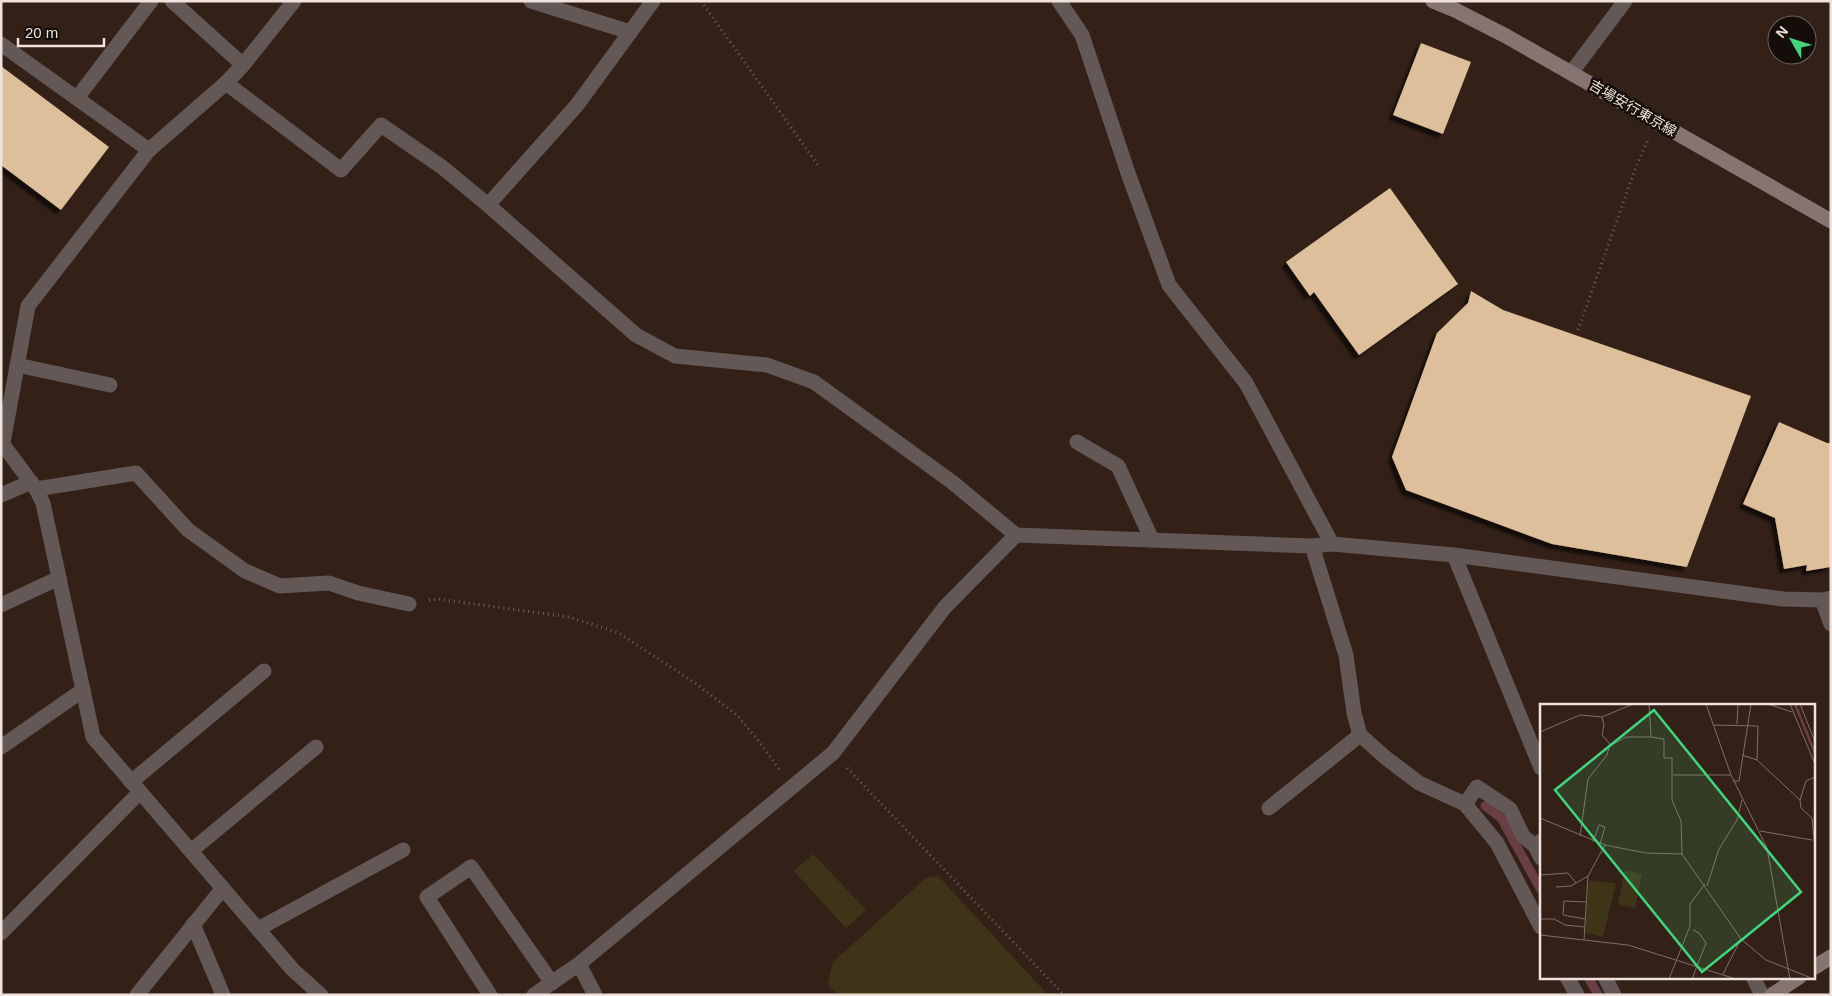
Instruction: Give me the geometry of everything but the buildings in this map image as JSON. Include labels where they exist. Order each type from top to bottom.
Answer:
[{"type":"main road","name":"吉場安行東京線","points":[[1433,1],[1506,36],[1831,221]]},
{"type":"main road","points":[[1814,967],[1831,957]]},
{"type":"main road","points":[[1772,995],[1798,978]]},
{"type":"street","points":[[77,98],[152,1]]},
{"type":"street","points":[[172,1],[244,65]]},
{"type":"street","points":[[294,1],[244,65],[226,83],[148,150],[28,306],[2,443],[34,485],[43,503],[93,737],[293,970],[321,995]]},
{"type":"street","points":[[532,1],[630,32]]},
{"type":"street","points":[[488,205],[577,105],[652,1]]},
{"type":"street","points":[[1059,1],[1082,35],[1128,173],[1169,285],[1246,382],[1332,544]]},
{"type":"street","points":[[1571,73],[1625,1]]},
{"type":"street","points":[[1,44],[148,150]]},
{"type":"street","points":[[226,83],[340,170],[381,125],[442,167],[636,334],[675,356],[767,365],[814,382],[952,482],[1016,535],[1312,546],[1332,544],[1454,556],[1783,600],[1826,599],[1831,624]]},
{"type":"street","points":[[17,365],[110,385]]},
{"type":"street","points":[[1077,442],[1118,466],[1152,540]]},
{"type":"street","points":[[1,495],[34,485],[136,473],[188,530],[244,571],[280,586],[329,583],[358,593],[409,604]]},
{"type":"street","points":[[534,995],[579,964],[833,753],[945,607],[1016,535]]},
{"type":"street","points":[[1312,546],[1346,655],[1354,713],[1360,735],[1419,783],[1465,804],[1497,844],[1540,925]]},
{"type":"street","points":[[1454,556],[1540,766]]},
{"type":"street","points":[[1,605],[59,578]]},
{"type":"street","points":[[1,933],[136,787],[264,671]]},
{"type":"street","points":[[1,747],[83,690]]},
{"type":"street","points":[[1269,808],[1360,735]]},
{"type":"street","points":[[191,851],[316,747]]},
{"type":"street","points":[[1465,804],[1477,786],[1510,809],[1523,836],[1539,848]]},
{"type":"street","points":[[258,929],[403,850]]},
{"type":"street","points":[[490,995],[427,897],[472,867],[552,983]]},
{"type":"street","points":[[137,995],[223,888]]},
{"type":"street","points":[[193,924],[223,995]]},
{"type":"street","points":[[579,964],[595,995]]},
{"type":"street","points":[[1568,978],[1576,995]]},
{"type":"street","points":[[1606,978],[1614,995]]},
{"type":"street","points":[[1753,978],[1762,995]]},
{"type":"path","points":[[701,1],[820,168]]},
{"type":"path","points":[[1578,330],[1637,164],[1649,138]]},
{"type":"path","points":[[409,604],[420,600],[438,599],[569,617],[619,633],[737,715],[758,739],[792,787]]},
{"type":"path","points":[[833,753],[1064,995]]},
{"type":"shaded area","points":[[813,854],[866,910],[846,928],[794,871]]},
{"type":"shaded area","points":[[938,876],[1048,995],[837,995],[828,984],[833,962],[926,878]]},
{"type":"waterway","points":[[1485,806],[1501,818],[1540,888]]},
{"type":"waterway","points":[[1589,978],[1598,995]]}]
